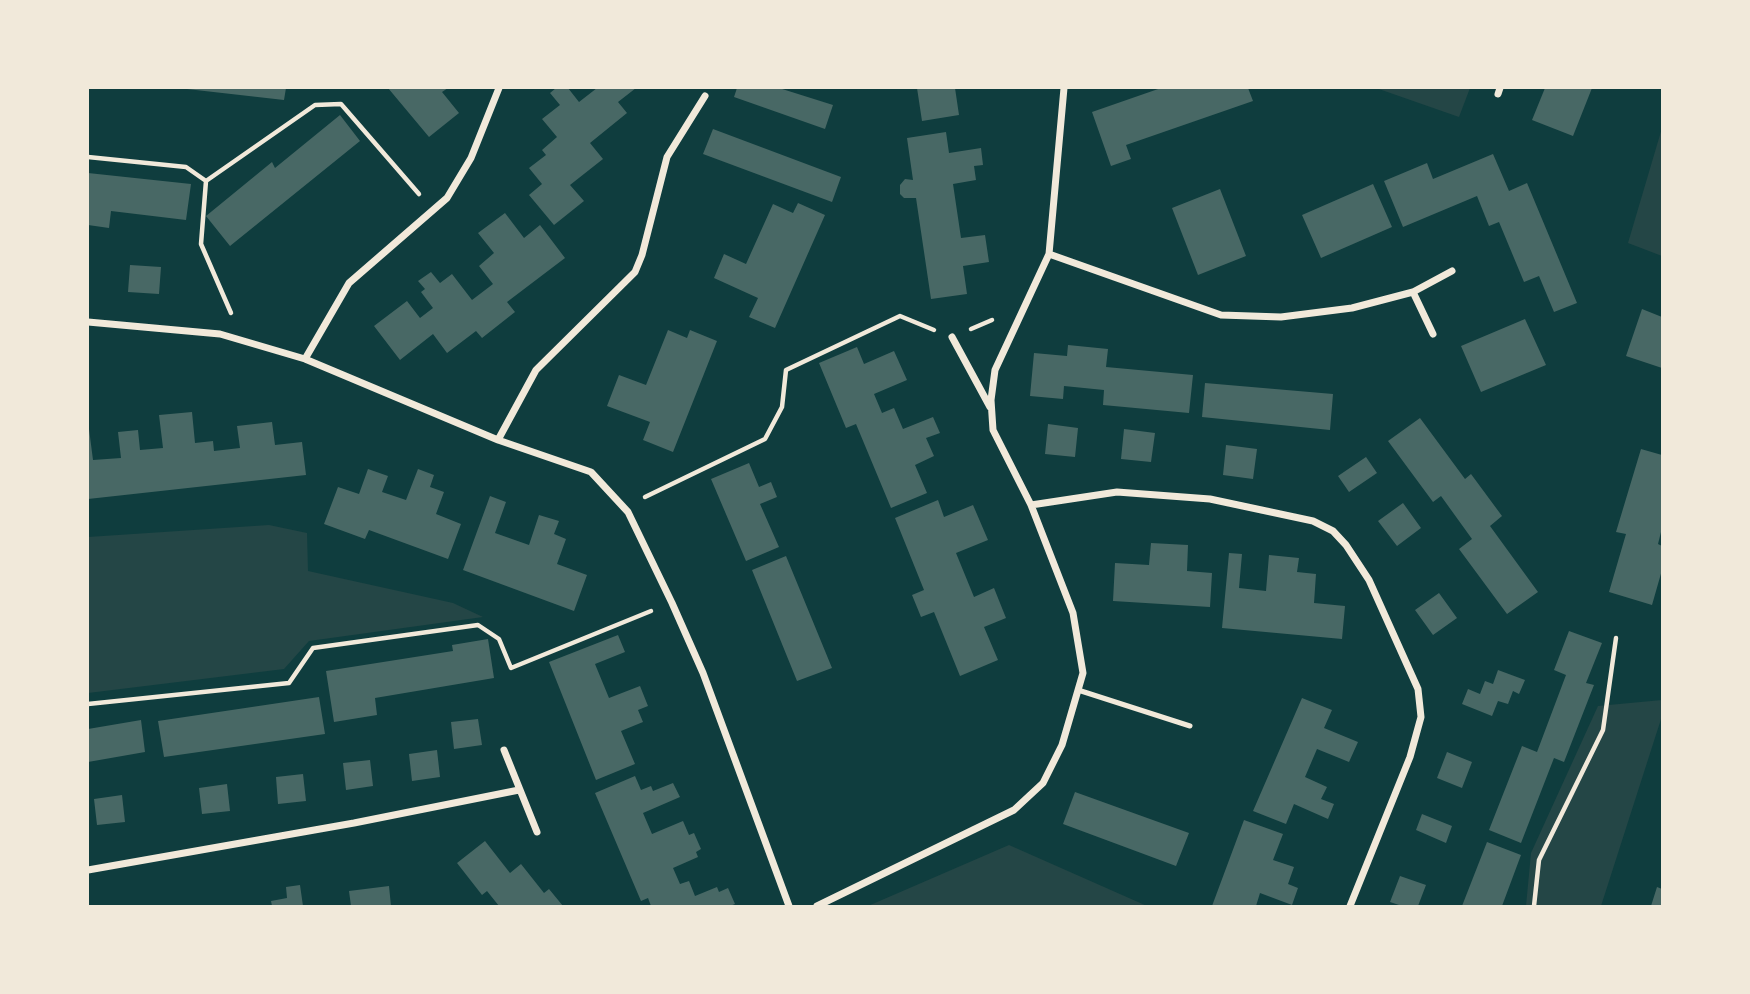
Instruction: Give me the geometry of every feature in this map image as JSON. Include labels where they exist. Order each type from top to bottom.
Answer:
[{"type":"street","points":[[305,359],[349,283],[447,198],[471,158],[499,88]]},
{"type":"street","points":[[817,906],[1014,810],[1043,783],[1062,745],[1083,673],[1073,613],[1031,505],[993,430],[991,400],[995,370],[1049,254],[1064,88]]},
{"type":"street","points":[[498,440],[536,370],[635,272],[642,255],[667,157],[705,96]]},
{"type":"street","points":[[1049,254],[1221,315],[1280,317],[1353,308],[1413,292],[1452,271]]},
{"type":"street","points":[[1413,292],[1433,334]]},
{"type":"street","points":[[88,322],[220,334],[242,340],[305,359],[498,440],[591,472],[624,508],[672,603],[703,673],[789,906]]},
{"type":"street","points":[[953,337],[992,410]]},
{"type":"street","points":[[1031,505],[1117,492],[1210,499],[1313,521],[1333,531],[1346,545],[1369,580],[1418,689],[1421,717],[1410,757],[1350,906]]},
{"type":"street","points":[[505,750],[537,832]]},
{"type":"street","points":[[88,870],[354,823],[519,790]]},
{"type":"lane","points":[[1078,690],[1190,726]]},
{"type":"path","points":[[206,181],[315,105],[341,104],[434,210]]},
{"type":"path","points":[[88,157],[186,167],[206,181]]},
{"type":"path","points":[[206,181],[201,244],[242,340]]},
{"type":"path","points":[[624,508],[765,439],[782,407],[786,370],[900,316],[953,337],[1025,306]]},
{"type":"path","points":[[88,705],[289,683],[313,648],[478,625],[499,639],[511,668],[672,603]]},
{"type":"path","points":[[1534,906],[1539,860],[1603,730],[1616,638]]},
{"type":"shaded area","points":[[1376,88],[1470,88],[1459,117]]},
{"type":"shaded area","points":[[1662,128],[1662,256],[1628,243]]},
{"type":"shaded area","points":[[269,525],[307,533],[308,571],[453,603],[483,617],[309,641],[284,669],[88,693],[88,537]]},
{"type":"shaded area","points":[[1662,700],[1662,716],[1601,906],[1526,906],[1531,853],[1598,706]]},
{"type":"shaded area","points":[[1009,845],[1147,906],[868,906]]},
{"type":"building","points":[[187,88],[286,88],[284,100]]},
{"type":"building","points":[[388,88],[448,88],[442,92],[459,113],[429,137]]},
{"type":"building","points":[[556,88],[568,88],[579,102],[597,88],[636,88],[618,102],[627,113],[590,143],[603,159],[570,185],[584,201],[554,225],[529,195],[542,184],[529,168],[546,155],[542,150],[557,137],[542,119],[560,105],[550,93]]},
{"type":"building","points":[[737,88],[779,88],[833,105],[825,129],[734,97]]},
{"type":"building","points":[[917,88],[955,88],[959,115],[922,121]]},
{"type":"building","points":[[1161,88],[1248,88],[1253,101],[1126,145],[1131,159],[1111,166],[1092,112]]},
{"type":"building","points":[[1545,88],[1592,88],[1573,136],[1532,120]]},
{"type":"building","points":[[340,115],[360,141],[230,246],[206,216],[272,162],[275,168]]},
{"type":"building","points":[[713,129],[841,177],[832,202],[703,154]]},
{"type":"building","points":[[946,132],[949,153],[981,148],[983,165],[974,166],[976,180],[953,184],[961,238],[985,235],[989,262],[963,266],[967,294],[931,299],[916,198],[904,198],[900,194],[900,185],[905,179],[913,180],[907,138]]},
{"type":"building","points":[[1493,154],[1509,191],[1527,183],[1577,303],[1554,312],[1539,276],[1524,282],[1499,222],[1489,226],[1477,196],[1403,227],[1384,181],[1427,163],[1433,179]]},
{"type":"building","points":[[88,173],[191,184],[186,220],[111,211],[109,228],[88,225]]},
{"type":"building","points":[[1373,184],[1392,227],[1321,258],[1302,215]]},
{"type":"building","points":[[1220,189],[1246,256],[1198,275],[1172,208]]},
{"type":"building","points":[[798,203],[825,215],[775,328],[749,317],[758,298],[714,278],[724,254],[746,264],[773,204],[793,213]]},
{"type":"building","points":[[505,213],[524,238],[540,225],[565,258],[507,302],[515,312],[482,338],[476,331],[447,353],[433,334],[400,360],[374,326],[407,301],[420,318],[433,308],[421,292],[425,289],[418,281],[431,272],[440,283],[452,274],[472,300],[493,284],[479,266],[494,253],[478,233]]},
{"type":"building","points":[[130,265],[161,267],[159,294],[128,292]]},
{"type":"building","points":[[1642,309],[1662,317],[1662,368],[1626,356]]},
{"type":"building","points":[[1525,319],[1546,365],[1481,392],[1461,346]]},
{"type":"building","points":[[668,330],[687,338],[690,330],[717,341],[673,452],[643,440],[650,422],[607,406],[619,375],[646,385]]},
{"type":"building","points":[[1068,345],[1108,349],[1106,367],[1193,375],[1189,413],[1103,405],[1104,390],[1064,386],[1063,399],[1030,396],[1034,353],[1067,356]]},
{"type":"building","points":[[857,347],[864,364],[894,351],[907,380],[874,394],[882,413],[894,408],[903,429],[933,417],[940,433],[926,438],[934,456],[915,465],[927,493],[891,508],[856,424],[846,428],[819,363]]},
{"type":"building","points":[[1205,383],[1333,394],[1330,430],[1202,417]]},
{"type":"building","points":[[192,412],[195,443],[213,441],[214,451],[240,448],[237,426],[272,422],[275,445],[302,442],[306,475],[88,499],[88,429],[93,460],[121,458],[118,432],[138,430],[140,450],[163,448],[159,415]]},
{"type":"building","points":[[1420,418],[1465,479],[1471,474],[1502,516],[1490,526],[1538,592],[1507,614],[1459,549],[1472,539],[1441,496],[1433,502],[1388,441]]},
{"type":"building","points":[[1048,424],[1078,428],[1075,457],[1045,454]]},
{"type":"building","points":[[1124,429],[1155,433],[1151,462],[1121,459]]},
{"type":"building","points":[[1226,445],[1257,449],[1253,479],[1223,475]]},
{"type":"building","points":[[1641,449],[1662,455],[1662,528],[1658,544],[1662,546],[1662,570],[1652,605],[1609,592],[1626,534],[1616,532]]},
{"type":"building","points":[[1366,457],[1377,473],[1349,492],[1338,476]]},
{"type":"building","points":[[749,463],[759,487],[771,482],[777,497],[760,504],[779,547],[746,561],[711,479]]},
{"type":"building","points":[[368,469],[388,476],[382,492],[406,500],[418,469],[434,475],[430,487],[444,492],[436,514],[461,524],[448,559],[369,530],[365,539],[324,524],[338,487],[359,494]]},
{"type":"building","points":[[490,496],[506,502],[495,533],[529,545],[539,515],[559,521],[554,534],[566,539],[557,564],[587,575],[574,611],[463,570]]},
{"type":"building","points":[[938,500],[944,517],[973,505],[988,540],[956,553],[974,597],[994,588],[1006,618],[984,627],[998,660],[960,676],[934,612],[921,617],[912,595],[924,590],[895,518]]},
{"type":"building","points":[[1403,503],[1421,528],[1397,546],[1378,521]]},
{"type":"building","points":[[1151,543],[1188,545],[1187,571],[1212,573],[1210,607],[1113,601],[1115,563],[1149,565]]},
{"type":"building","points":[[1229,553],[1242,554],[1239,588],[1266,591],[1269,555],[1299,558],[1297,572],[1316,574],[1314,603],[1345,606],[1342,639],[1222,628]]},
{"type":"building","points":[[786,556],[832,668],[797,681],[752,570]]},
{"type":"building","points":[[1439,593],[1457,618],[1433,635],[1415,610]]},
{"type":"building","points":[[1569,631],[1602,643],[1586,683],[1594,685],[1564,762],[1554,758],[1521,843],[1489,830],[1522,746],[1537,752],[1566,675],[1554,670]]},
{"type":"building","points":[[618,635],[625,652],[595,664],[609,698],[640,686],[648,706],[638,710],[643,722],[621,731],[635,764],[596,780],[549,662]]},
{"type":"building","points":[[488,639],[494,678],[375,698],[377,715],[334,722],[326,671],[453,651],[452,645]]},
{"type":"building","points":[[1498,670],[1525,680],[1519,694],[1513,691],[1508,704],[1498,701],[1492,716],[1462,704],[1468,689],[1480,694],[1485,681],[1493,684]]},
{"type":"building","points":[[319,697],[325,734],[164,757],[158,721]]},
{"type":"building","points":[[1302,698],[1332,710],[1324,728],[1358,742],[1349,762],[1317,749],[1305,777],[1327,787],[1321,799],[1334,804],[1328,819],[1294,804],[1286,824],[1253,811]]},
{"type":"building","points":[[478,719],[482,745],[454,749],[451,722]]},
{"type":"building","points":[[141,720],[145,752],[88,762],[88,729]]},
{"type":"building","points":[[437,750],[440,777],[412,781],[409,754]]},
{"type":"building","points":[[1447,752],[1472,762],[1462,788],[1437,778]]},
{"type":"building","points":[[370,760],[373,786],[346,790],[343,763]]},
{"type":"building","points":[[303,774],[306,801],[278,804],[276,777]]},
{"type":"building","points":[[635,776],[641,790],[651,786],[653,791],[673,783],[680,797],[643,813],[652,834],[683,821],[689,835],[694,833],[701,849],[696,852],[698,857],[673,868],[680,884],[689,881],[695,896],[717,887],[719,892],[728,888],[735,904],[651,906],[648,898],[641,901],[595,793]]},
{"type":"building","points":[[227,784],[230,811],[202,814],[199,788]]},
{"type":"building","points":[[1075,792],[1189,833],[1176,866],[1063,824]]},
{"type":"building","points":[[122,795],[125,822],[97,825],[94,799]]},
{"type":"building","points":[[1422,814],[1452,826],[1446,843],[1416,830]]},
{"type":"building","points":[[1244,820],[1283,834],[1273,860],[1294,867],[1288,884],[1298,888],[1292,905],[1260,893],[1256,906],[1212,906]]},
{"type":"building","points":[[485,841],[510,873],[521,864],[544,893],[549,889],[563,906],[499,906],[487,891],[482,895],[457,863]]},
{"type":"building","points":[[1487,842],[1521,855],[1502,906],[1462,906]]},
{"type":"building","points":[[1400,876],[1426,885],[1418,906],[1402,906],[1390,902]]},
{"type":"building","points":[[300,885],[303,906],[272,906],[271,901],[287,898],[286,887]]},
{"type":"building","points":[[389,886],[391,906],[351,906],[349,891]]},
{"type":"building","points":[[1657,887],[1662,889],[1662,906],[1651,906]]}]
